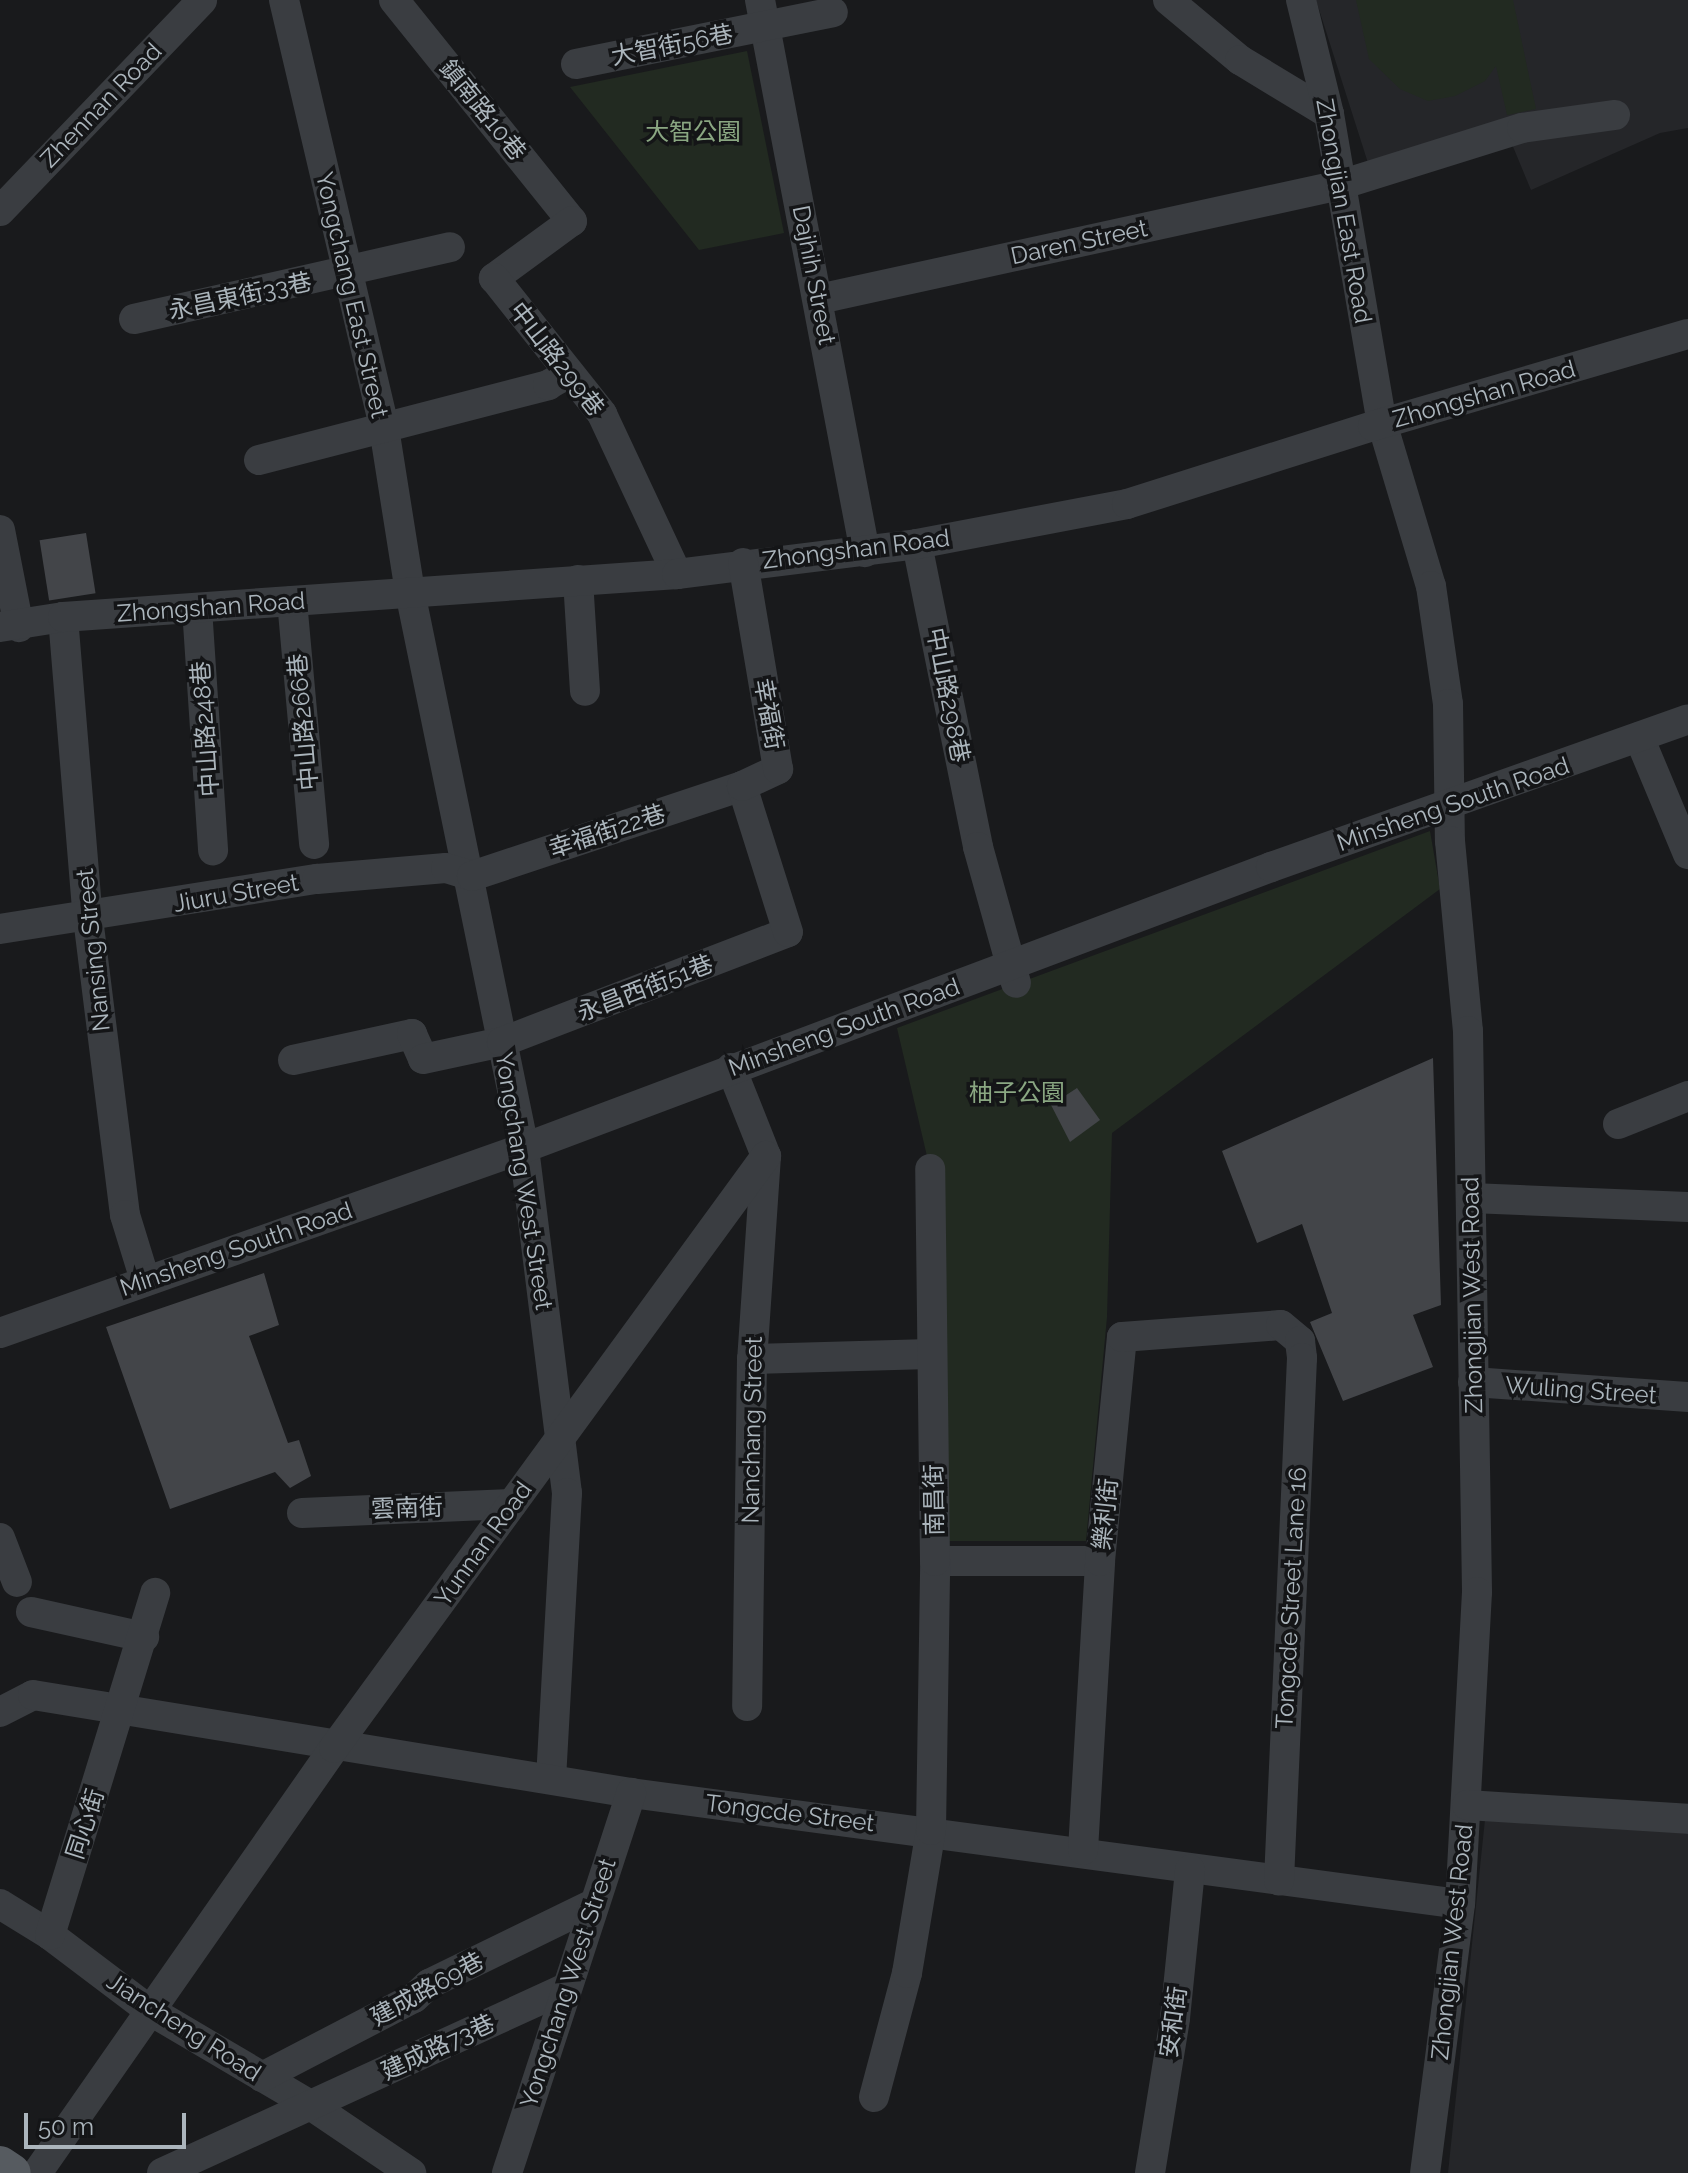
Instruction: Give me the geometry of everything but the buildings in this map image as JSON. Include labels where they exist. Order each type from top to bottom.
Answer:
[{"type":"main road","points":[[0,2165],[12,2173]]},
{"type":"street","name":"Zhennan Road","points":[[0,211],[202,0]]},
{"type":"street","name":"Yongchang East Street","points":[[284,0],[384,428],[410,592]]},
{"type":"street","name":"鎮南路10巷","points":[[394,0],[572,221]]},
{"type":"street","points":[[1168,0],[1240,60],[1329,114]]},
{"type":"street","name":"Zhongjian East Road","points":[[1301,0],[1329,114],[1382,423]]},
{"type":"street","name":"大智街56巷","points":[[576,64],[763,13],[833,12]]},
{"type":"street","name":"Dajhih Street","points":[[763,13],[865,552]]},
{"type":"street","name":"Daren Street","points":[[819,299],[1340,185],[1522,128],[1615,115]]},
{"type":"street","name":"中山路299巷","points":[[572,221],[494,278],[567,374],[602,414],[677,574]]},
{"type":"street","name":"永昌東街33巷","points":[[134,319],[450,247]]},
{"type":"street","name":"Zhongshan Road","points":[[10,627],[63,617],[677,574],[743,563],[917,544],[1127,504],[1382,423],[1688,334]]},
{"type":"street","points":[[259,460],[548,385],[567,374]]},
{"type":"street","name":"Zhongjian West Road","points":[[1382,423],[1431,586],[1448,704],[1451,807],[1468,1031],[1477,1592],[1460,1904],[1425,2173]]},
{"type":"street","points":[[0,530],[10,627]]},
{"type":"street","name":"中山路298巷","points":[[917,544],[978,847],[1014,974]]},
{"type":"street","name":"幸福街","points":[[742,786],[778,769],[743,563]]},
{"type":"street","points":[[578,580],[585,691]]},
{"type":"street","name":"Yongchang West Street","points":[[410,592],[472,876],[524,1148],[562,1436],[567,1493],[551,1778]]},
{"type":"street","name":"中山路266巷","points":[[292,601],[314,844]]},
{"type":"street","name":"中山路248巷","points":[[197,608],[213,850]]},
{"type":"street","name":"Nansing Street","points":[[63,617],[88,918],[125,1215],[145,1280]]},
{"type":"street","name":"Minsheng South Road","points":[[0,1332],[524,1148],[731,1068],[1014,974],[1271,867],[1451,807],[1688,719]]},
{"type":"street","points":[[1639,737],[1688,854]]},
{"type":"street","name":"幸福街22巷","points":[[472,876],[742,786]]},
{"type":"street","name":"永昌西街51巷","points":[[293,1060],[412,1034],[423,1059],[502,1042],[788,932],[742,786]]},
{"type":"street","name":"Jiuru Street","points":[[0,929],[88,918],[317,879],[446,868],[472,876]]},
{"type":"street","points":[[731,1068],[766,1156]]},
{"type":"street","points":[[1618,1124],[1688,1096]]},
{"type":"street","name":"Nanchang Street","points":[[747,1706],[752,1359],[766,1156]]},
{"type":"street","name":"Yunnan Road","points":[[37,2173],[334,1748],[766,1156]]},
{"type":"street","name":"南昌街","points":[[874,2097],[907,1973],[931,1830],[935,1561],[930,1169]]},
{"type":"street","points":[[1471,1198],[1688,1207]]},
{"type":"street","name":"Tongcde Street Lane 16","points":[[1100,1561],[1122,1337],[1281,1325],[1300,1341],[1302,1358],[1279,1880]]},
{"type":"street","points":[[752,1359],[930,1354]]},
{"type":"street","name":"Wuling Street","points":[[1473,1382],[1688,1397]]},
{"type":"street","name":"雲南街","points":[[302,1513],[512,1504]]},
{"type":"street","points":[[0,1538],[17,1582]]},
{"type":"street","points":[[935,1561],[1100,1561]]},
{"type":"street","name":"樂利街","points":[[1083,1850],[1100,1561]]},
{"type":"street","name":"同心街","points":[[50,1935],[155,1593]]},
{"type":"street","points":[[31,1612],[144,1637]]},
{"type":"street","points":[[0,1712],[33,1695],[120,1713]]},
{"type":"street","name":"Tongcde Street","points":[[120,1713],[275,1733],[334,1748],[551,1778],[631,1793],[1083,1850],[1190,1870],[1460,1904]]},
{"type":"street","name":"Yongchang West Street","points":[[507,2173],[564,1989],[631,1793]]},
{"type":"street","points":[[1467,1805],[1688,1819]]},
{"type":"street","name":"安和街","points":[[1150,2173],[1175,2018],[1190,1870]]},
{"type":"street","name":"Jiancheng Road","points":[[0,1904],[50,1935],[149,2010],[312,2106],[411,2173]]},
{"type":"street","name":"建成路69巷","points":[[262,2077],[414,1998],[429,1984],[593,1904]]},
{"type":"street","name":"建成路73巷","points":[[162,2173],[564,1989]]},
{"type":"shaded area","points":[[1316,0],[1688,0],[1688,128],[1660,133],[1531,190],[1504,125],[1368,163]]},
{"type":"shaded area","points":[[1486,1810],[1688,1832],[1688,2173],[1448,2173]]},
{"type":"green space","points":[[1356,0],[1513,0],[1536,109],[1507,115],[1496,66],[1485,81],[1455,96],[1428,101],[1400,89],[1369,59]]},
{"type":"green space","name":"大智公園","points":[[747,51],[784,233],[699,250],[570,87]]},
{"type":"green space","name":"柚子公園","points":[[1430,831],[1440,889],[1112,1133],[1107,1317],[1086,1541],[944,1541],[930,1169],[897,1028]]}]
